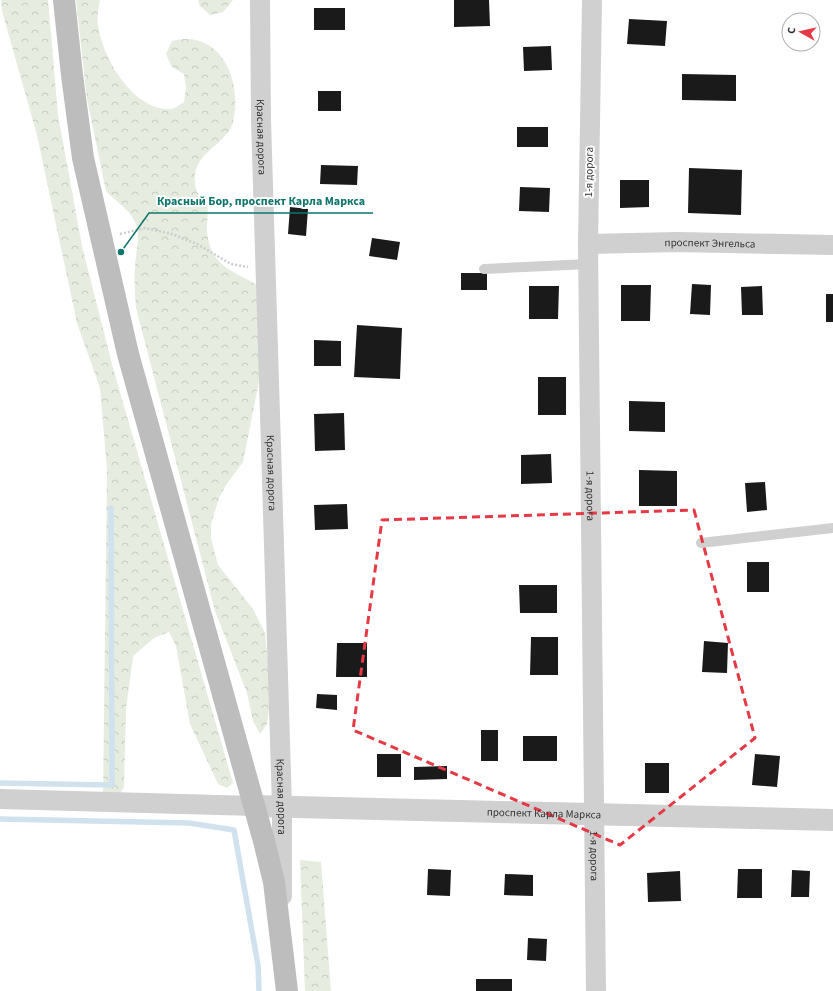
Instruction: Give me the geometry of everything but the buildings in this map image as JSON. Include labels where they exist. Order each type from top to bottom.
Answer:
[{"type":"main road","points":[[64,0],[83,158],[128,354],[182,553],[255,806],[274,882],[287,991]]},
{"type":"street","name":"Красная дорога","points":[[260,0],[261,120],[282,807],[282,946]]},
{"type":"street","name":"1-я дорога","points":[[592,0],[588,244],[596,991]]},
{"type":"street","name":"проспект Энгельса","points":[[588,244],[678,242],[833,245]]},
{"type":"street","points":[[0,799],[255,806]]},
{"type":"street","name":"проспект Карла Маркса","points":[[255,806],[833,820]]},
{"type":"lane","points":[[484,269],[589,264]]},
{"type":"lane","points":[[701,543],[833,528]]},
{"type":"path","points":[[115,236],[145,228],[172,234],[196,244],[231,264],[266,270]]},
{"type":"highlighted area","points":[[694,510],[755,738],[620,845],[353,730],[382,520]]},
{"type":"green space","points":[[1,0],[48,0],[58,115],[82,246],[113,368],[233,783],[227,788],[218,784],[190,724],[176,646],[169,632],[154,638],[133,656],[126,709],[124,787],[117,798],[103,799],[107,469],[100,388],[77,323],[37,135],[2,11]]},
{"type":"green space","points":[[76,0],[100,0],[97,22],[106,52],[122,80],[132,92],[144,101],[157,107],[171,109],[184,102],[186,88],[184,74],[172,67],[166,54],[172,41],[189,39],[204,43],[215,50],[225,62],[231,75],[235,91],[233,122],[226,135],[200,161],[195,173],[195,180],[197,191],[207,206],[207,230],[209,242],[213,252],[224,266],[259,286],[261,371],[243,462],[226,485],[219,498],[211,524],[211,538],[218,565],[253,609],[265,633],[271,694],[267,724],[260,734],[253,721],[247,693],[215,611],[136,308],[135,265],[138,243],[137,227],[130,214],[106,191],[87,99]]},
{"type":"green space","points":[[198,0],[233,0],[223,12],[210,15],[200,6]]},
{"type":"green space","points":[[300,860],[321,862],[331,991],[305,991]]},
{"type":"waterway","points":[[0,783],[112,785],[111,508]]},
{"type":"waterway","points":[[0,819],[189,823],[234,830],[258,965],[259,991]]},
{"type":"place","name":"Красный Бор, проспект Карла Маркса","points":[[121,252]]}]
